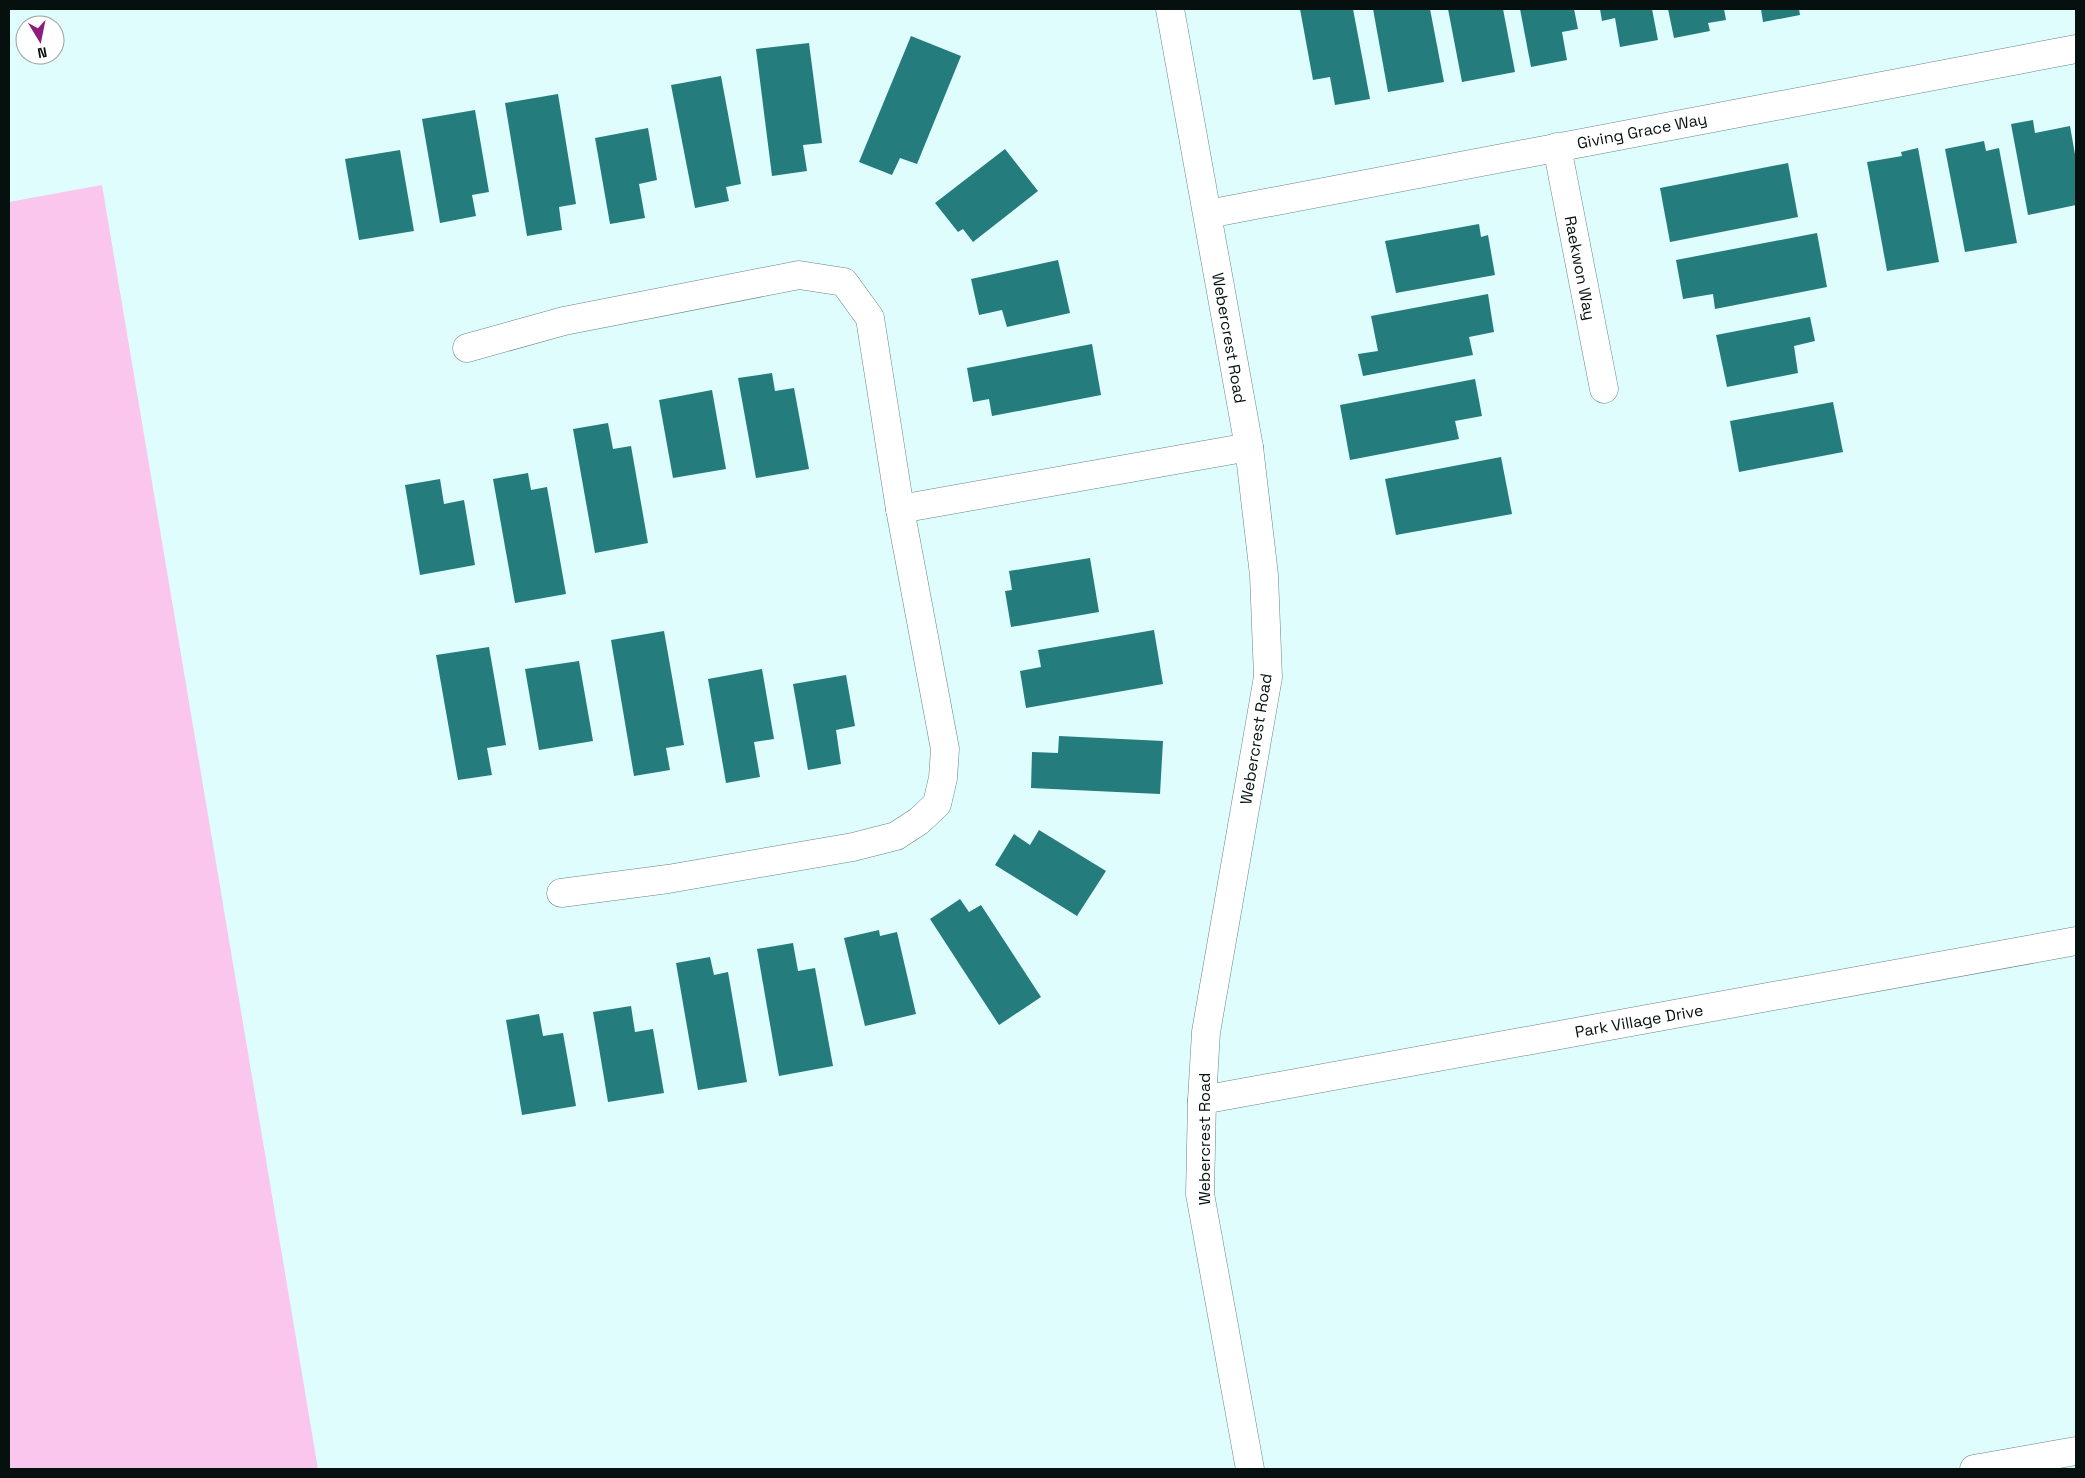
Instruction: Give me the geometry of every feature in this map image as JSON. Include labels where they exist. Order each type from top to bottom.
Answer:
[{"type":"street","name":"Webercrest Road","points":[[1170,9],[1249,447],[1264,576],[1268,677],[1206,1032],[1200,1194],[1250,1469]]},
{"type":"street","name":"Giving Grace Way","points":[[1208,214],[2076,49]]},
{"type":"street","name":"Raekwon Way","points":[[1557,147],[1604,389]]},
{"type":"street","points":[[467,348],[564,321],[798,275],[844,282],[870,318],[900,509],[945,749],[943,778],[936,804],[919,821],[896,836],[668,879],[561,893]]},
{"type":"street","points":[[900,509],[1249,447]]},
{"type":"street","name":"Park Village Drive","points":[[1202,1100],[2076,941]]},
{"type":"street","points":[[1974,1469],[2076,1451]]},
{"type":"shaded area","points":[[102,185],[318,1469],[9,1469],[9,202]]},
{"type":"building","points":[[1300,9],[1353,9],[1370,99],[1335,105],[1330,77],[1313,80]]},
{"type":"building","points":[[1373,9],[1430,9],[1444,82],[1388,92]]},
{"type":"building","points":[[1448,9],[1503,9],[1515,72],[1462,82]]},
{"type":"building","points":[[1520,9],[1574,9],[1578,29],[1562,32],[1567,60],[1531,67]]},
{"type":"building","points":[[1600,9],[1652,9],[1658,40],[1620,47],[1615,18],[1602,21]]},
{"type":"building","points":[[1668,9],[1724,9],[1726,20],[1708,23],[1710,31],[1674,38]]},
{"type":"building","points":[[1761,9],[1799,9],[1800,15],[1763,22]]},
{"type":"building","points":[[911,36],[961,56],[917,164],[900,158],[892,175],[859,162]]},
{"type":"building","points":[[809,43],[822,143],[803,145],[807,171],[772,176],[756,49]]},
{"type":"building","points":[[721,76],[741,184],[726,187],[729,201],[695,208],[671,85]]},
{"type":"building","points":[[558,94],[576,204],[559,207],[562,230],[527,236],[505,103]]},
{"type":"building","points":[[475,110],[489,192],[472,195],[476,216],[440,223],[422,119]]},
{"type":"building","points":[[2033,120],[2035,133],[2070,126],[2076,160],[2076,205],[2028,215],[2011,124]]},
{"type":"building","points":[[648,128],[657,180],[639,184],[645,218],[610,224],[595,138]]},
{"type":"building","points":[[1984,141],[1986,151],[1999,148],[2017,243],[1965,252],[1945,149]]},
{"type":"building","points":[[1918,148],[1939,262],[1887,271],[1867,162],[1902,156],[1901,152]]},
{"type":"building","points":[[1005,149],[1038,191],[973,242],[963,229],[958,232],[935,203]]},
{"type":"building","points":[[400,150],[414,231],[359,240],[345,159]]},
{"type":"building","points":[[1788,163],[1798,217],[1670,242],[1660,188]]},
{"type":"building","points":[[1479,224],[1481,237],[1488,235],[1495,275],[1396,293],[1385,241]]},
{"type":"building","points":[[1817,233],[1827,287],[1715,309],[1713,294],[1683,299],[1676,260]]},
{"type":"building","points":[[1058,260],[1070,313],[1007,327],[1002,310],[979,315],[971,279]]},
{"type":"building","points":[[1488,294],[1494,332],[1469,337],[1473,355],[1363,376],[1358,354],[1378,351],[1371,316]]},
{"type":"building","points":[[1810,317],[1815,341],[1794,346],[1798,373],[1727,387],[1716,335]]},
{"type":"building","points":[[1092,344],[1101,395],[992,416],[989,399],[973,402],[967,368]]},
{"type":"building","points":[[772,373],[775,391],[794,388],[809,469],[756,478],[738,378]]},
{"type":"building","points":[[1475,379],[1482,416],[1455,421],[1459,439],[1350,460],[1340,405]]},
{"type":"building","points":[[712,390],[726,469],[673,478],[659,400]]},
{"type":"building","points":[[1833,402],[1843,452],[1739,472],[1730,421]]},
{"type":"building","points":[[608,423],[613,449],[631,446],[648,543],[595,553],[573,429]]},
{"type":"building","points":[[1501,457],[1512,514],[1396,535],[1385,479]]},
{"type":"building","points":[[528,473],[531,490],[547,487],[566,594],[515,603],[493,479]]},
{"type":"building","points":[[440,479],[444,504],[464,500],[475,565],[420,575],[405,485]]},
{"type":"building","points":[[1090,558],[1099,612],[1011,627],[1005,591],[1012,590],[1009,571]]},
{"type":"building","points":[[1154,630],[1163,684],[1026,708],[1020,671],[1041,667],[1038,650]]},
{"type":"building","points":[[664,631],[684,745],[666,748],[670,770],[634,776],[611,640]]},
{"type":"building","points":[[489,647],[506,745],[487,748],[492,775],[458,780],[436,655]]},
{"type":"building","points":[[579,661],[593,741],[539,750],[525,669]]},
{"type":"building","points":[[762,669],[774,739],[754,742],[760,777],[726,783],[708,679]]},
{"type":"building","points":[[846,675],[855,726],[836,730],[841,764],[808,770],[793,684]]},
{"type":"building","points":[[1059,736],[1163,741],[1160,794],[1031,788],[1032,752],[1058,753]]},
{"type":"building","points":[[1039,830],[1106,871],[1077,916],[995,865],[1014,834],[1030,845]]},
{"type":"building","points":[[960,899],[969,912],[981,905],[1041,997],[999,1025],[930,919]]},
{"type":"building","points":[[879,930],[880,936],[897,932],[916,1014],[865,1026],[844,938]]},
{"type":"building","points":[[793,943],[798,971],[815,968],[833,1066],[779,1076],[757,949]]},
{"type":"building","points":[[710,957],[714,975],[728,972],[747,1082],[698,1090],[676,963]]},
{"type":"building","points":[[631,1006],[635,1032],[653,1029],[664,1093],[608,1102],[593,1012]]},
{"type":"building","points":[[539,1014],[543,1036],[563,1033],[576,1106],[522,1115],[506,1020]]}]
